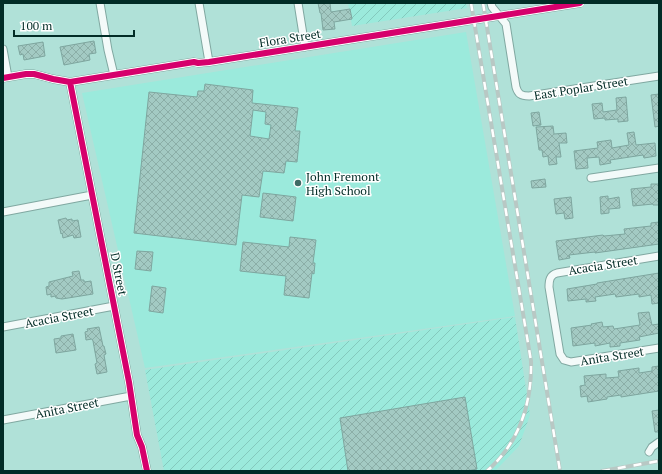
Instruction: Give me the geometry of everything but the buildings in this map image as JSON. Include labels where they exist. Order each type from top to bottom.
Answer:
[{"type":"street","points":[[100,3],[114,75]]},
{"type":"street","points":[[199,3],[209,62]]},
{"type":"street","points":[[298,3],[305,47]]},
{"type":"street","points":[[491,3],[492,7],[499,15]]},
{"type":"street","name":"Flora Street","points":[[6,78],[34,74],[70,82],[194,62],[209,62],[580,3]]},
{"type":"street","name":"East Poplar Street","points":[[499,15],[506,24],[517,92],[524,96],[659,76]]},
{"type":"street","points":[[3,49],[6,78]]},
{"type":"street","name":"D Street","points":[[70,82],[114,306],[137,435],[142,447],[147,471]]},
{"type":"street","points":[[591,178],[659,168]]},
{"type":"street","points":[[3,212],[92,195]]},
{"type":"street","name":"Acacia Street","points":[[564,360],[560,354],[549,287],[550,279],[554,274],[557,272],[659,256]]},
{"type":"street","name":"Acacia Street","points":[[3,327],[114,306]]},
{"type":"street","name":"Anita Street","points":[[564,360],[571,362],[659,348]]},
{"type":"street","name":"Anita Street","points":[[3,420],[130,396]]},
{"type":"street","points":[[650,452],[652,447],[659,442]]},
{"type":"shaded area","points":[[348,3],[466,3],[467,8],[352,26]]},
{"type":"shaded area","name":"John Fremont High School","points":[[466,32],[515,316],[145,368],[82,93]]},
{"type":"shaded area","points":[[515,317],[530,415],[519,446],[495,471],[164,471],[145,370]]},
{"type":"railway","points":[[471,3],[531,361],[529,391],[522,420],[508,447],[487,471]]},
{"type":"railway","points":[[483,3],[560,471]]},
{"type":"railway","points":[[602,471],[659,461]]},
{"type":"cycle path","points":[[3,78],[34,74],[70,82],[194,62],[209,62],[580,3]]},
{"type":"cycle path","points":[[70,82],[129,382],[137,435],[142,447],[147,471]]},
{"type":"place","name":"John Fremont High School","points":[[298,183]]}]
